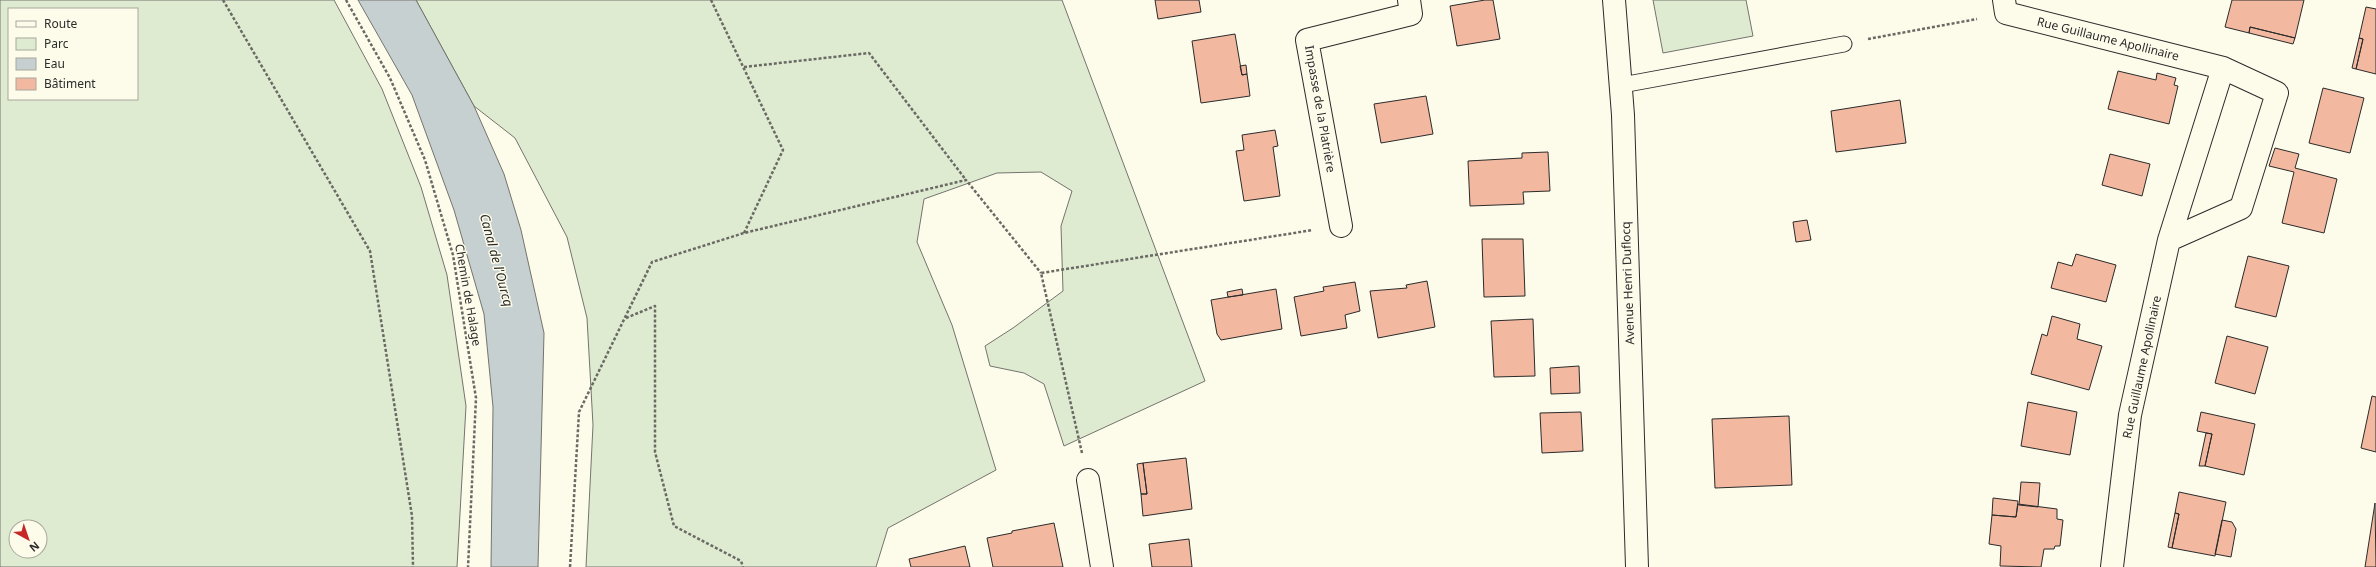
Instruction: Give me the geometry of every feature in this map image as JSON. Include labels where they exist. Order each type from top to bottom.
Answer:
[{"type":"street","name":"Impasse de la Platrière","points":[[1341,226],[1307,40],[1411,14],[1408,0]]},
{"type":"street","name":"Avenue Henri Duflocq","points":[[1614,0],[1622,85],[1637,567]]},
{"type":"street","name":"Rue Guillaume Apollinaire","points":[[2005,7],[2223,68],[2277,92],[2241,208],[2169,240]]},
{"type":"street","name":"Rue Guillaume Apollinaire","points":[[2112,567],[2130,415],[2169,240],[2223,68]]},
{"type":"street","points":[[1088,480],[1102,567]]},
{"type":"lane","points":[[1622,85],[1844,44]]},
{"type":"path","points":[[222,0],[370,251],[412,516],[414,567]]},
{"type":"path","name":"Chemin de Halage","points":[[346,0],[390,78],[425,160],[454,255],[476,398],[468,567]]},
{"type":"path","points":[[712,0],[783,150],[744,233]]},
{"type":"path","points":[[1844,44],[2005,7]]},
{"type":"path","points":[[744,67],[869,53],[966,180],[1041,273],[1088,480]]},
{"type":"path","points":[[570,567],[579,412],[652,262],[744,233],[966,180]]},
{"type":"path","points":[[1041,273],[1341,226]]},
{"type":"path","points":[[625,318],[655,306],[655,452],[674,526],[741,562],[743,567]]},
{"type":"green space","points":[[0,0],[334,0],[382,89],[421,187],[447,275],[466,406],[457,567],[0,567]]},
{"type":"green space","points":[[416,0],[1062,0],[1205,381],[1064,446],[1044,384],[1024,373],[990,366],[985,346],[1013,328],[1063,291],[1061,226],[1072,191],[1041,172],[997,173],[924,199],[917,242],[952,325],[996,470],[888,528],[876,567],[586,567],[593,425],[587,318],[567,237],[515,138],[474,106]]},
{"type":"green space","points":[[1653,0],[1746,0],[1753,36],[1663,53]]},
{"type":"water","name":"Canal de l'Ourcq","points":[[358,0],[416,0],[474,106],[504,174],[521,230],[544,333],[538,567],[491,567],[493,407],[484,314],[454,210],[412,95]]},
{"type":"building","points":[[1155,0],[1199,0],[1201,12],[1158,19]]},
{"type":"building","points":[[1493,0],[1500,39],[1457,46],[1450,6]]},
{"type":"building","points":[[2232,0],[2304,0],[2295,38],[2250,27],[2249,33],[2225,27]]},
{"type":"building","points":[[2366,7],[2376,9],[2376,74],[2356,69],[2363,39],[2359,38]]},
{"type":"building","points":[[2250,27],[2295,38],[2293,44],[2249,33]]},
{"type":"building","points":[[1235,34],[1242,75],[1247,74],[1250,96],[1201,103],[1192,41]]},
{"type":"building","points":[[2359,38],[2363,39],[2356,69],[2352,68]]},
{"type":"building","points":[[1246,65],[1247,74],[1242,75],[1240,66]]},
{"type":"building","points":[[2118,71],[2156,80],[2157,73],[2176,78],[2174,85],[2178,86],[2169,124],[2108,109]]},
{"type":"building","points":[[2323,88],[2364,98],[2350,153],[2309,143]]},
{"type":"building","points":[[1426,96],[1433,134],[1381,143],[1374,104]]},
{"type":"building","points":[[1900,100],[1906,143],[1836,152],[1831,111]]},
{"type":"building","points":[[1275,130],[1278,146],[1273,147],[1280,196],[1244,201],[1236,151],[1244,150],[1242,135]]},
{"type":"building","points":[[2275,148],[2299,154],[2295,168],[2337,179],[2324,233],[2282,223],[2294,172],[2269,166]]},
{"type":"building","points":[[1548,152],[1550,191],[1523,192],[1524,204],[1470,206],[1468,161],[1522,158],[1522,153]]},
{"type":"building","points":[[2110,154],[2150,164],[2142,196],[2102,185]]},
{"type":"building","points":[[1807,220],[1811,240],[1796,242],[1793,222]]},
{"type":"building","points":[[1482,239],[1523,239],[1525,296],[1484,297]]},
{"type":"building","points":[[2076,254],[2116,265],[2106,302],[2051,288],[2058,262],[2072,266]]},
{"type":"building","points":[[2248,256],[2289,266],[2276,317],[2235,307]]},
{"type":"building","points":[[1427,281],[1435,327],[1378,338],[1370,291],[1407,288],[1406,285]]},
{"type":"building","points":[[1355,282],[1360,311],[1345,315],[1347,328],[1301,336],[1294,297],[1324,291],[1323,287]]},
{"type":"building","points":[[1242,289],[1243,295],[1228,297],[1227,292]]},
{"type":"building","points":[[1276,289],[1282,329],[1221,340],[1217,334],[1211,300]]},
{"type":"building","points":[[2052,316],[2080,324],[2077,339],[2102,346],[2089,390],[2031,374],[2042,334],[2047,336]]},
{"type":"building","points":[[1533,319],[1535,376],[1494,377],[1491,321]]},
{"type":"building","points":[[2227,336],[2268,347],[2255,394],[2215,383]]},
{"type":"building","points":[[1579,366],[1580,393],[1551,394],[1550,368]]},
{"type":"building","points":[[2372,396],[2376,397],[2376,452],[2361,448]]},
{"type":"building","points":[[2028,402],[2077,412],[2070,455],[2021,446]]},
{"type":"building","points":[[1581,412],[1583,451],[1542,453],[1540,413]]},
{"type":"building","points":[[2201,412],[2255,424],[2244,475],[2205,466],[2212,434],[2197,431]]},
{"type":"building","points":[[1789,416],[1792,485],[1715,488],[1712,419]]},
{"type":"building","points":[[2206,433],[2212,434],[2205,466],[2199,466]]},
{"type":"building","points":[[1186,458],[1192,509],[1143,516],[1141,494],[1147,494],[1143,463]]},
{"type":"building","points":[[1143,463],[1147,494],[1141,494],[1137,464]]},
{"type":"building","points":[[2021,482],[2040,483],[2038,507],[2019,505]]},
{"type":"building","points":[[2179,492],[2226,502],[2215,556],[2172,548],[2179,514],[2175,513]]},
{"type":"building","points":[[1993,498],[2018,501],[2016,517],[1992,515]]},
{"type":"building","points":[[2375,503],[2376,567],[2365,567]]},
{"type":"building","points":[[2018,504],[2057,509],[2057,519],[2063,520],[2060,546],[2055,546],[2054,549],[2044,549],[2041,567],[2000,566],[2001,546],[1989,544],[1992,515],[2016,517]]},
{"type":"building","points":[[2175,513],[2179,514],[2172,548],[2168,547]]},
{"type":"building","points":[[2222,520],[2232,522],[2236,529],[2231,557],[2215,554]]},
{"type":"building","points":[[1054,523],[1063,567],[993,567],[987,538],[1012,533],[1012,531]]},
{"type":"building","points":[[1189,539],[1192,567],[1152,567],[1149,544]]},
{"type":"building","points":[[965,546],[970,567],[911,567],[909,559]]}]
